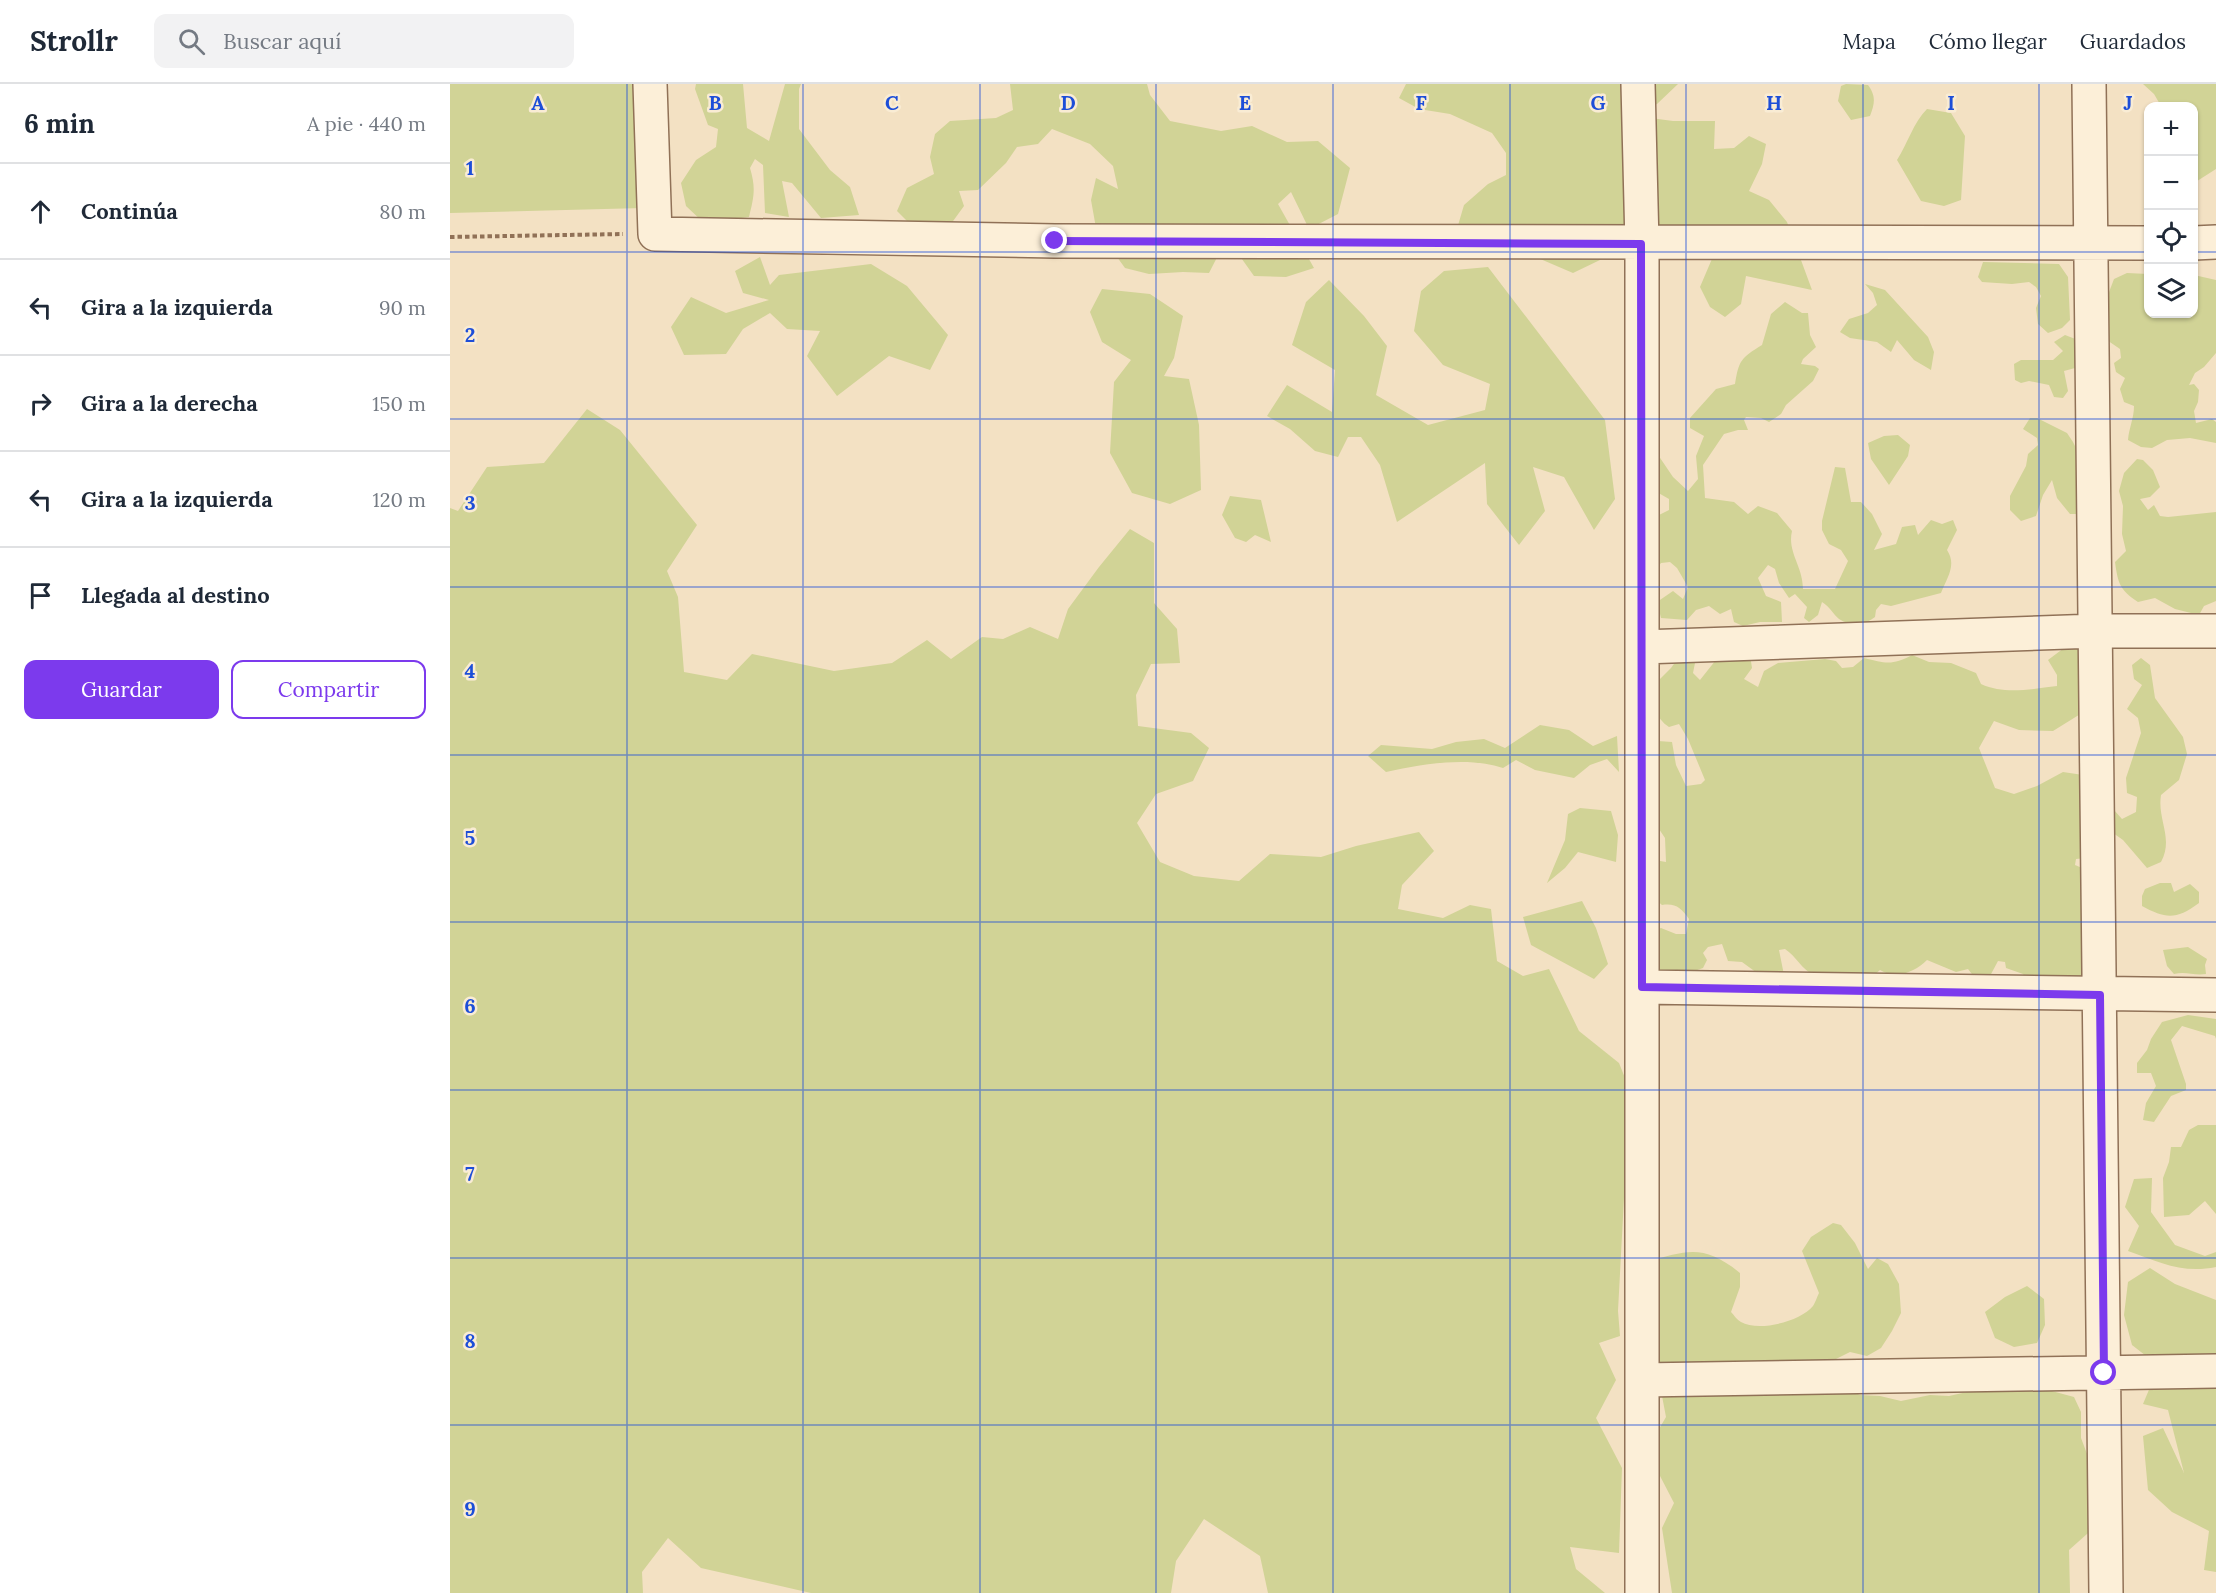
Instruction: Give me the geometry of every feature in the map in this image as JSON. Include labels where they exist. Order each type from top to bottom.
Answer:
[{"type":"street","points":[[650,84],[655,234],[1055,241],[1641,244],[2144,243]]},
{"type":"street","points":[[1638,84],[1641,244],[1642,1593]]},
{"type":"street","points":[[2089,84],[2106,1593]]},
{"type":"street","points":[[2198,243],[2216,243]]},
{"type":"street","points":[[1642,647],[2096,631],[2216,631]]},
{"type":"street","points":[[1642,987],[2216,995]]},
{"type":"street","points":[[1642,1380],[2216,1371]]},
{"type":"path","points":[[450,237],[655,234]]},
{"type":"green space","points":[[450,84],[641,84],[643,208],[450,213]]},
{"type":"green space","points":[[696,84],[743,84],[747,128],[769,141],[785,84],[801,84],[799,129],[830,170],[850,187],[859,215],[821,218],[792,183],[782,181],[789,217],[765,213],[763,165],[755,159],[750,168],[754,192],[749,217],[704,223],[686,206],[681,183],[696,160],[716,147],[718,129],[708,125],[695,89]]},
{"type":"green space","points":[[1010,84],[1147,84],[1150,95],[1170,121],[1221,131],[1252,126],[1287,142],[1318,141],[1350,168],[1338,214],[1309,229],[1291,192],[1278,204],[1314,268],[1286,277],[1254,276],[1227,238],[1209,273],[1149,274],[1125,268],[1096,228],[1091,200],[1096,178],[1118,189],[1113,166],[1090,144],[1052,129],[1038,144],[1017,147],[1006,163],[978,190],[959,191],[964,206],[948,228],[913,227],[897,211],[907,188],[934,174],[930,157],[935,134],[950,121],[996,118],[1013,110]]},
{"type":"green space","points":[[1406,84],[1678,84],[1657,104],[1628,115],[1673,121],[1715,121],[1714,149],[1734,148],[1749,136],[1766,144],[1762,164],[1749,191],[1769,200],[1787,222],[1812,290],[1746,276],[1741,304],[1725,317],[1710,307],[1700,287],[1720,240],[1615,235],[1600,260],[1573,273],[1482,234],[1454,239],[1464,205],[1488,184],[1506,175],[1506,153],[1492,133],[1450,114],[1419,109],[1399,98]]},
{"type":"green space","points":[[1846,84],[1868,85],[1874,100],[1870,116],[1851,120],[1838,101],[1841,86]]},
{"type":"green space","points":[[2143,84],[2216,84],[2216,169],[2198,180],[2198,102],[2159,102]]},
{"type":"green space","points":[[1927,109],[1951,113],[1965,136],[1961,200],[1944,206],[1921,201],[1897,160],[1918,120]]},
{"type":"green space","points":[[760,257],[770,285],[779,275],[871,264],[907,286],[948,335],[930,370],[889,356],[837,396],[807,356],[820,331],[787,329],[770,313],[743,329],[726,354],[684,355],[671,327],[691,297],[726,313],[769,300],[743,293],[735,271]]},
{"type":"green space","points":[[1983,262],[2059,264],[2068,277],[2070,320],[2062,328],[2048,333],[2038,324],[2036,308],[2041,296],[2036,287],[2029,282],[2012,284],[1982,282],[1978,277]]},
{"type":"green space","points":[[1488,267],[1605,420],[1615,499],[1594,530],[1564,477],[1533,467],[1545,511],[1519,545],[1487,504],[1485,463],[1397,522],[1380,465],[1361,437],[1348,437],[1338,457],[1315,451],[1290,429],[1267,416],[1287,385],[1332,412],[1335,370],[1292,345],[1306,302],[1329,280],[1364,316],[1387,346],[1376,395],[1428,425],[1485,410],[1490,384],[1443,365],[1414,331],[1421,291],[1444,271]]},
{"type":"green space","points":[[2127,273],[2144,274],[2144,318],[2198,318],[2198,276],[2216,280],[2216,353],[2204,367],[2195,373],[2189,385],[2194,384],[2199,390],[2198,402],[2194,411],[2196,423],[2212,419],[2216,422],[2216,443],[2190,438],[2167,440],[2152,448],[2141,447],[2128,440],[2134,406],[2124,402],[2120,389],[2125,378],[2116,372],[2114,363],[2121,358],[2120,349],[2101,336],[2103,308],[2114,279]]},
{"type":"green space","points":[[1865,284],[1885,290],[1928,337],[1934,352],[1931,370],[1914,360],[1897,340],[1891,352],[1877,342],[1850,338],[1840,332],[1849,319],[1868,313],[1877,305],[1873,293]]},
{"type":"green space","points":[[1102,289],[1150,294],[1183,316],[1174,358],[1164,376],[1189,379],[1199,425],[1201,490],[1170,504],[1132,493],[1110,453],[1114,382],[1131,360],[1102,342],[1090,312]]},
{"type":"green space","points":[[1785,302],[1802,313],[1808,313],[1810,335],[1816,347],[1803,359],[1801,364],[1815,366],[1819,369],[1813,381],[1786,405],[1781,414],[1769,422],[1761,418],[1746,417],[1744,420],[1748,430],[1724,434],[1703,465],[1705,498],[1734,502],[1748,514],[1758,506],[1777,513],[1792,531],[1793,553],[1801,573],[1803,589],[1835,589],[1848,561],[1841,550],[1829,544],[1822,530],[1822,521],[1835,467],[1845,468],[1851,502],[1861,502],[1872,514],[1882,534],[1874,550],[1896,544],[1902,527],[1915,525],[1918,535],[1931,520],[1942,524],[1953,520],[1957,530],[1947,550],[1951,561],[1948,577],[1941,593],[1891,606],[1881,604],[1876,610],[1875,617],[1867,622],[1853,624],[1844,622],[1822,602],[1818,615],[1809,622],[1804,618],[1807,607],[1795,594],[1789,598],[1779,583],[1775,569],[1768,565],[1758,578],[1766,596],[1781,602],[1782,622],[1760,622],[1743,626],[1734,622],[1731,609],[1720,614],[1709,606],[1696,610],[1687,620],[1661,618],[1657,602],[1673,591],[1683,599],[1688,587],[1677,568],[1670,562],[1661,563],[1655,571],[1651,519],[1669,510],[1669,499],[1655,491],[1652,446],[1673,477],[1688,491],[1698,479],[1696,456],[1704,436],[1690,428],[1690,418],[1716,389],[1735,384],[1742,360],[1762,345],[1771,314]]},
{"type":"green space","points":[[2065,335],[2078,340],[2080,354],[2075,368],[2064,371],[2068,391],[2063,398],[2054,397],[2049,385],[2029,381],[2021,383],[2015,380],[2014,364],[2021,360],[2053,360],[2063,351],[2054,342]]},
{"type":"green space","points":[[587,409],[620,430],[697,525],[667,571],[678,597],[684,672],[727,680],[752,654],[834,671],[892,663],[927,640],[951,659],[982,637],[1003,639],[1030,627],[1058,639],[1068,609],[1130,529],[1154,543],[1154,603],[1177,629],[1180,663],[1151,664],[1136,695],[1138,726],[1191,733],[1209,748],[1193,781],[1156,794],[1137,823],[1160,862],[1194,876],[1239,881],[1270,854],[1321,857],[1356,846],[1419,832],[1434,851],[1402,885],[1398,909],[1443,918],[1470,905],[1491,909],[1497,961],[1523,976],[1549,969],[1579,1031],[1619,1063],[1625,1078],[1624,1198],[1618,1311],[1620,1336],[1599,1343],[1616,1380],[1596,1418],[1622,1468],[1619,1553],[1570,1547],[1576,1569],[1605,1593],[1268,1593],[1260,1556],[1204,1519],[1176,1561],[1171,1593],[811,1593],[701,1568],[668,1538],[642,1572],[643,1593],[450,1593],[450,508],[458,511],[487,467],[544,463]]},
{"type":"green space","points":[[2030,418],[2037,418],[2067,433],[2073,442],[2082,460],[2082,514],[2070,514],[2057,498],[2052,480],[2043,495],[2036,516],[2021,521],[2010,510],[2010,496],[2026,466],[2028,454],[2038,445],[2037,438],[2023,429]]},
{"type":"green space","points":[[1898,435],[1910,445],[1908,456],[1889,485],[1871,459],[1868,443],[1884,436]]},
{"type":"green space","points":[[2137,459],[2143,460],[2153,470],[2160,487],[2150,497],[2140,499],[2148,510],[2154,505],[2160,516],[2168,517],[2216,512],[2216,601],[2204,606],[2199,615],[2175,609],[2155,598],[2138,602],[2127,594],[2119,581],[2115,562],[2126,551],[2122,534],[2123,506],[2119,491],[2124,473]]},
{"type":"green space","points":[[1230,496],[1261,500],[1271,542],[1255,535],[1246,542],[1235,538],[1222,515]]},
{"type":"green space","points":[[2068,645],[2080,648],[2082,713],[2053,731],[2019,730],[1994,721],[1979,748],[1995,788],[2014,794],[2037,786],[2063,772],[2083,775],[2122,819],[2136,812],[2137,797],[2127,793],[2126,778],[2141,733],[2138,718],[2127,709],[2142,685],[2134,679],[2132,665],[2141,658],[2150,665],[2155,698],[2183,737],[2187,754],[2179,780],[2161,795],[2160,804],[2166,845],[2161,862],[2147,868],[2123,840],[2096,821],[2086,858],[2076,859],[2075,865],[2087,870],[2100,980],[2037,999],[2023,974],[2006,968],[2005,962],[1998,961],[1990,976],[1975,978],[1968,969],[1956,972],[1927,960],[1911,971],[1899,974],[1880,970],[1872,977],[1825,977],[1810,973],[1785,949],[1779,950],[1784,975],[1768,981],[1742,962],[1728,961],[1722,944],[1708,947],[1703,953],[1707,960],[1703,968],[1663,982],[1644,934],[1661,928],[1676,934],[1686,934],[1689,919],[1678,907],[1662,905],[1649,894],[1649,859],[1666,862],[1665,838],[1657,826],[1658,741],[1672,742],[1676,765],[1686,786],[1701,784],[1705,780],[1688,739],[1679,724],[1669,727],[1661,720],[1648,691],[1679,657],[1698,648],[1693,673],[1700,680],[1723,651],[1750,655],[1752,668],[1744,679],[1758,687],[1764,671],[1778,663],[1825,659],[1836,661],[1842,668],[1853,667],[1864,658],[1888,662],[1899,661],[1912,655],[1929,662],[1951,663],[1976,673],[1981,684],[1990,687],[2018,690],[2057,686],[2057,675],[2048,660]]},
{"type":"green space","points":[[1540,725],[1569,730],[1593,746],[1617,736],[1619,772],[1607,759],[1590,765],[1574,778],[1535,770],[1516,760],[1503,768],[1474,762],[1445,762],[1386,772],[1368,756],[1381,745],[1432,749],[1456,742],[1484,739],[1505,748]]},
{"type":"green space","points":[[1580,808],[1611,811],[1618,835],[1616,862],[1578,852],[1565,868],[1547,883],[1565,840],[1568,814]]},
{"type":"green space","points":[[2160,883],[2171,883],[2174,892],[2190,884],[2199,892],[2199,903],[2184,912],[2171,916],[2142,906],[2145,889]]},
{"type":"green space","points":[[1582,901],[1596,928],[1608,964],[1594,979],[1531,945],[1523,917]]},
{"type":"green space","points":[[2188,947],[2207,959],[2206,974],[2174,974],[2167,966],[2163,950]]},
{"type":"green space","points":[[2188,1015],[2216,1019],[2216,1039],[2215,1036],[2182,1026],[2171,1040],[2186,1090],[2171,1096],[2154,1122],[2143,1120],[2146,1103],[2156,1086],[2151,1073],[2137,1073],[2137,1063],[2162,1022]]},
{"type":"green space","points":[[2198,1125],[2216,1125],[2216,1214],[2205,1201],[2189,1215],[2164,1217],[2163,1178],[2169,1162],[2171,1147],[2181,1147],[2189,1130]]},
{"type":"green space","points":[[2152,1178],[2151,1212],[2175,1245],[2205,1256],[2216,1252],[2216,1267],[2181,1268],[2128,1251],[2139,1226],[2125,1207],[2134,1179]]},
{"type":"green space","points":[[1833,1223],[1841,1225],[1855,1243],[1868,1269],[1877,1258],[1888,1264],[1899,1284],[1901,1313],[1881,1348],[1867,1356],[1850,1352],[1836,1359],[1848,1390],[1860,1395],[1880,1396],[1901,1401],[1930,1395],[1949,1396],[1976,1390],[2037,1387],[2074,1397],[2081,1412],[2081,1438],[2095,1475],[2096,1526],[2069,1550],[2070,1593],[1672,1593],[1662,1528],[1674,1503],[1659,1474],[1625,1437],[1647,1427],[1659,1429],[1666,1417],[1647,1262],[1695,1252],[1716,1257],[1740,1273],[1740,1287],[1731,1312],[1737,1319],[1748,1325],[1778,1324],[1799,1317],[1814,1305],[1819,1293],[1802,1251],[1811,1237]]},
{"type":"green space","points":[[2150,1268],[2175,1284],[2216,1300],[2216,1355],[2150,1359],[2132,1345],[2124,1315],[2128,1282]]},
{"type":"green space","points":[[2027,1286],[2044,1299],[2045,1325],[2037,1343],[2014,1347],[1995,1338],[1985,1312],[2005,1297]]},
{"type":"green space","points":[[2156,1373],[2216,1380],[2216,1572],[2204,1570],[2209,1531],[2172,1512],[2148,1490],[2143,1436],[2163,1428],[2184,1473],[2168,1410],[2143,1404]]},
{"type":"route","points":[[1055,241],[1641,244],[1642,987],[2100,995],[2104,1373]]}]
